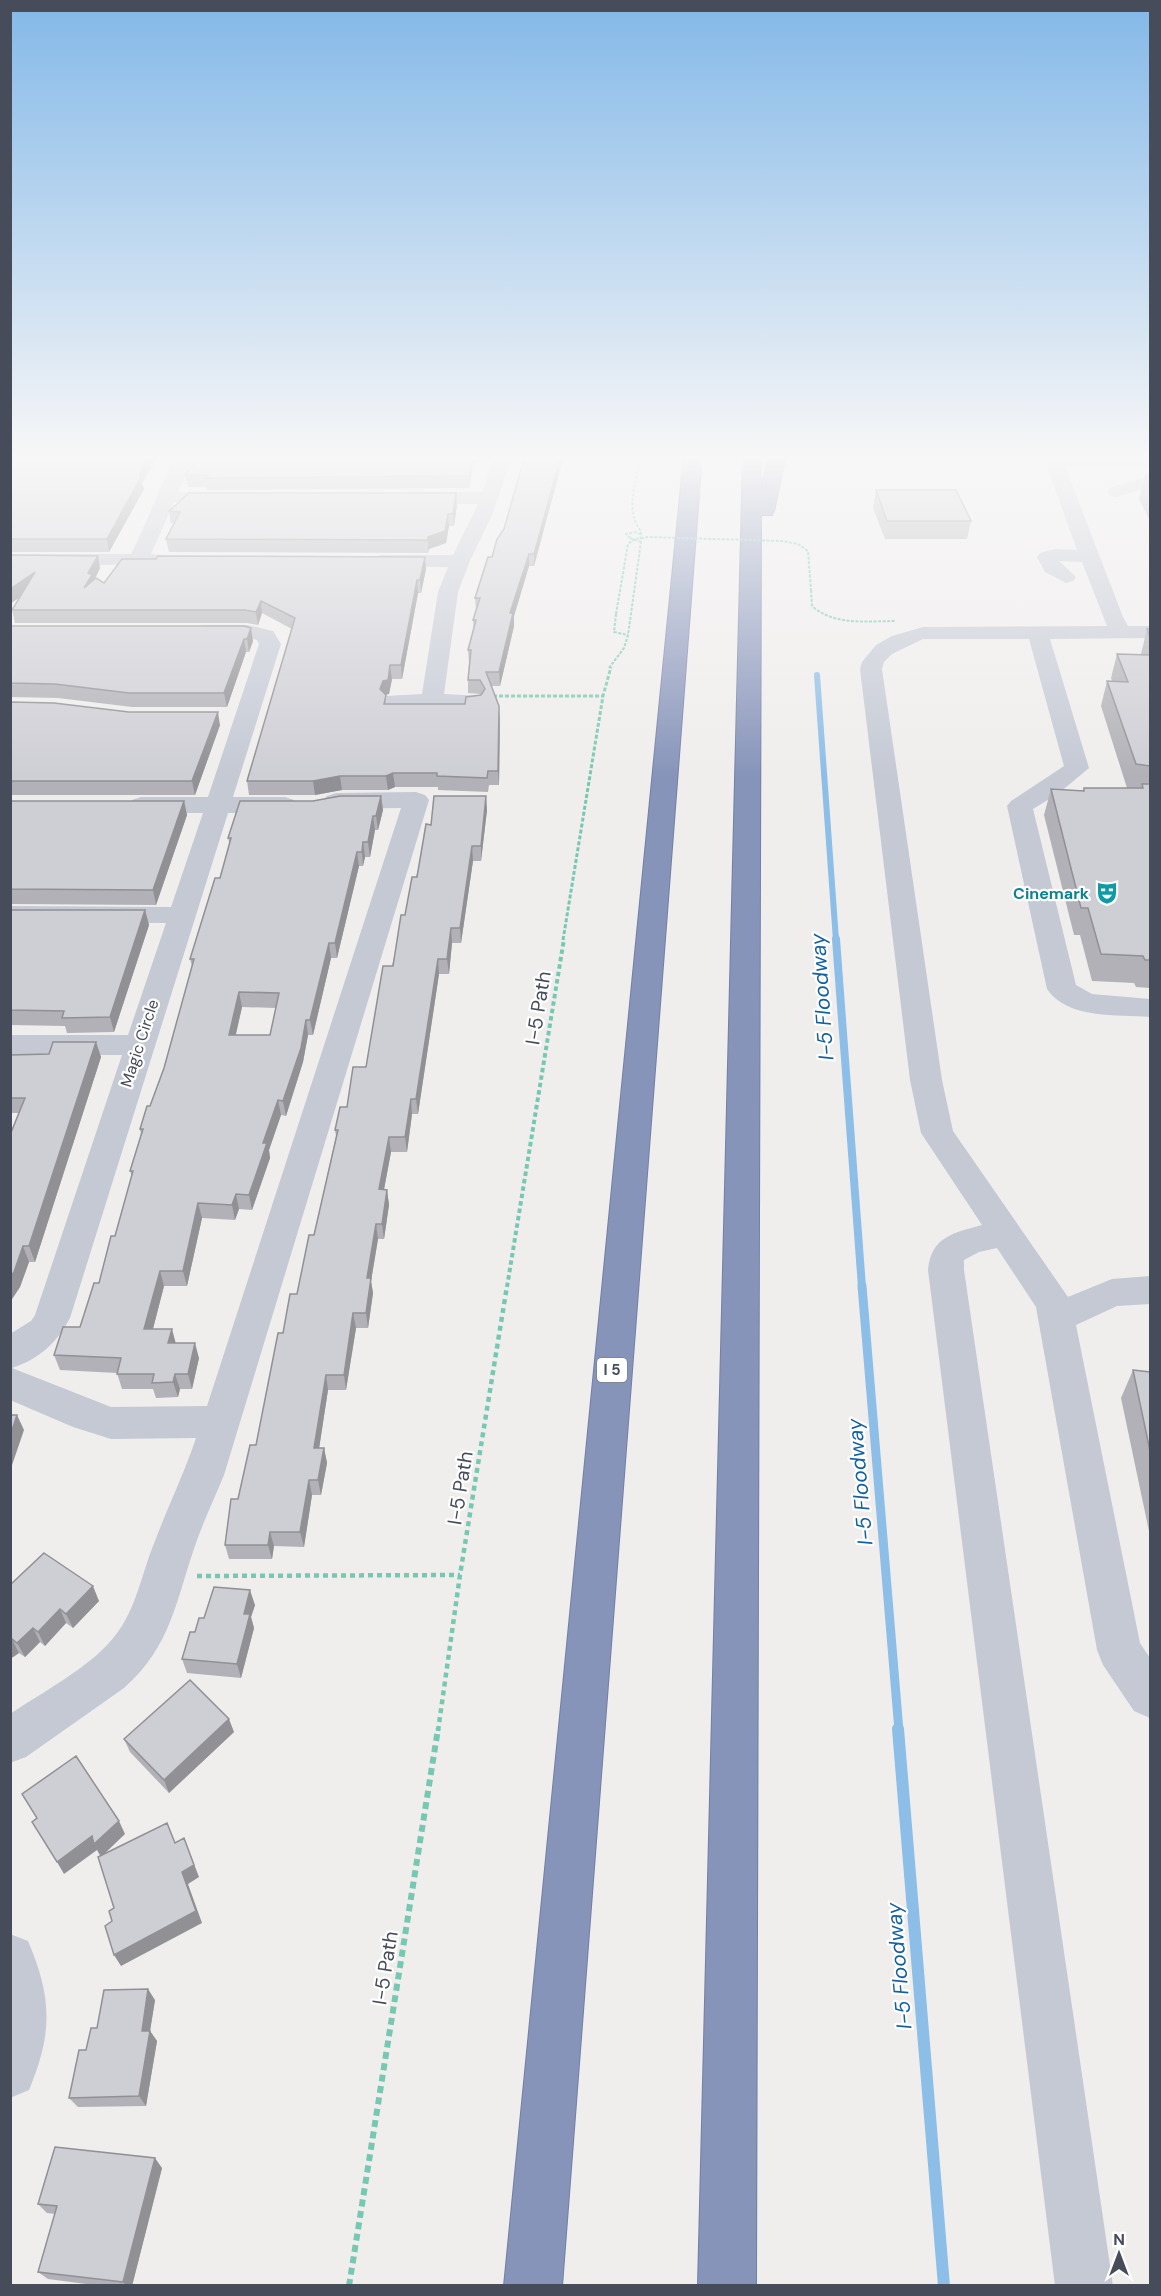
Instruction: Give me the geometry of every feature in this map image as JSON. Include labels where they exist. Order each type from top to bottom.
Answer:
[{"type":"highway","name":"I 5","points":[[533,2286],[684,562]]},
{"type":"highway","points":[[727,2286],[750,562]]},
{"type":"street","points":[[432,701],[445,605],[460,562]]},
{"type":"street","points":[[1049,562],[1052,568],[1066,577]]},
{"type":"street","points":[[1093,562],[1112,616],[1121,632]]},
{"type":"street","name":"Magic Circle","points":[[10,1354],[44,1331],[52,1318],[138,1045],[218,805],[235,716],[270,644],[269,639],[247,632],[190,631]]},
{"type":"street","points":[[1037,631],[1077,768],[1020,806],[1062,989],[1069,997],[1086,1002],[1150,1008]]},
{"type":"street","points":[[1150,632],[923,633],[906,636],[877,655],[872,661],[871,669],[926,1080],[937,1133],[1054,1304],[1119,1650],[1150,1696]]},
{"type":"street","points":[[394,701],[482,699]]},
{"type":"street","points":[[1050,788],[1083,795]]},
{"type":"street","points":[[10,1742],[123,1660],[142,1635],[155,1606],[175,1542],[204,1474],[427,801],[342,800],[315,806],[114,805]]},
{"type":"street","points":[[10,914],[181,915]]},
{"type":"street","points":[[10,1045],[138,1045]]},
{"type":"street","points":[[1006,1233],[956,1246],[947,1255],[946,1270],[1084,2286]]},
{"type":"street","points":[[1056,1318],[1112,1293],[1150,1290]]},
{"type":"street","points":[[10,1383],[87,1416],[111,1423],[221,1422]]},
{"type":"street","points":[[10,1959],[17,1977],[21,2008],[10,2071]]},
{"type":"path","points":[[625,562],[614,632],[628,635]]},
{"type":"path","name":"I-5 Path","points":[[349,2286],[427,1804],[460,1575],[603,696],[609,669],[624,648],[628,635],[638,562]]},
{"type":"path","points":[[809,562],[811,590]]},
{"type":"path","points":[[482,699],[603,696]]},
{"type":"path","points":[[166,1572],[460,1575]]},
{"type":"building","points":[[10,562],[94,562],[88,573],[92,575],[84,588],[96,578],[104,583],[120,562],[424,562],[420,580],[417,580],[401,665],[390,665],[388,680],[383,681],[380,689],[386,695],[384,704],[465,704],[466,697],[481,695],[485,689],[480,680],[468,680],[471,650],[468,650],[476,620],[473,620],[480,598],[475,598],[486,562],[526,562],[510,613],[513,613],[499,672],[486,672],[499,706],[498,771],[488,771],[487,778],[437,776],[437,773],[393,773],[386,776],[340,776],[313,781],[247,781],[295,618],[261,601],[256,612],[245,610],[12,610],[35,572],[10,589]]},
{"type":"building","points":[[10,626],[244,626],[251,628],[247,639],[244,639],[224,693],[129,693],[55,684],[10,683]]},
{"type":"building","points":[[1117,654],[1150,655],[1150,766],[1136,764],[1107,681],[1128,682]]},
{"type":"building","points":[[10,702],[54,703],[129,712],[218,712],[192,781],[10,781]]},
{"type":"building","name":"Cinemark","points":[[1142,784],[1150,784],[1150,960],[1145,960],[1143,956],[1101,954],[1088,908],[1081,908],[1051,789],[1084,791],[1084,788],[1143,788]]},
{"type":"building","points":[[340,796],[381,796],[376,816],[373,816],[368,842],[363,842],[362,852],[357,852],[335,943],[329,943],[310,1020],[306,1020],[301,1048],[283,1101],[278,1100],[263,1143],[267,1143],[249,1195],[236,1194],[232,1205],[198,1203],[183,1271],[160,1271],[144,1329],[172,1329],[168,1343],[195,1343],[188,1374],[175,1374],[173,1382],[152,1383],[154,1374],[117,1374],[121,1358],[54,1355],[63,1327],[80,1327],[94,1283],[99,1283],[111,1236],[115,1236],[133,1171],[130,1171],[143,1129],[140,1129],[147,1106],[150,1106],[164,1068],[194,959],[190,959],[215,878],[220,878],[231,838],[228,838],[240,801],[313,801]],"holes":[[[239,992],[279,993],[270,1035],[229,1035]]]},
{"type":"building","points":[[434,796],[486,796],[481,846],[472,846],[460,928],[451,928],[447,959],[438,959],[416,1099],[411,1099],[405,1137],[389,1137],[379,1189],[387,1190],[382,1224],[376,1224],[367,1278],[371,1278],[366,1313],[353,1313],[344,1375],[326,1375],[314,1448],[324,1448],[318,1480],[309,1480],[300,1532],[270,1532],[268,1545],[225,1545],[231,1499],[238,1499],[250,1445],[256,1445],[278,1333],[283,1333],[290,1294],[297,1294],[309,1235],[314,1235],[338,1130],[335,1130],[340,1107],[347,1107],[353,1067],[366,1067],[383,966],[393,966],[401,915],[405,915],[412,877],[417,877],[426,824],[431,825]]},
{"type":"building","points":[[10,801],[184,801],[153,890],[10,889]]},
{"type":"building","points":[[10,910],[145,910],[110,1017],[62,1018],[64,1011],[10,1010]]},
{"type":"building","points":[[53,1042],[96,1042],[29,1246],[23,1246],[10,1277],[10,1135],[25,1098],[10,1098],[10,1055],[49,1054]]},
{"type":"building","points":[[1133,1370],[1150,1372],[1150,1451]]},
{"type":"building","points":[[10,1415],[17,1415],[10,1436]]},
{"type":"building","points":[[44,1553],[93,1586],[66,1614],[60,1609],[38,1632],[33,1628],[17,1643],[10,1640],[10,1585]]},
{"type":"building","points":[[214,1587],[250,1590],[244,1614],[250,1614],[237,1664],[182,1659],[190,1632],[195,1632],[199,1618],[204,1618]]},
{"type":"building","points":[[190,1680],[229,1719],[164,1780],[124,1739]]},
{"type":"building","points":[[76,1756],[119,1821],[94,1844],[92,1836],[57,1862],[32,1822],[37,1818],[22,1794]]},
{"type":"building","points":[[167,1823],[175,1843],[184,1838],[194,1865],[182,1872],[196,1911],[114,1955],[105,1926],[112,1921],[109,1911],[114,1908],[98,1857]]},
{"type":"building","points":[[148,1989],[142,2031],[150,2031],[139,2096],[69,2098],[79,2050],[86,2050],[91,2028],[97,2028],[104,1990]]},
{"type":"building","points":[[55,2147],[155,2158],[123,2282],[38,2272],[57,2206],[38,2204]]},
{"type":"waterway","name":"I-5 Floodway","points":[[817,675],[836,940]]},
{"type":"waterway","name":"I-5 Floodway","points":[[836,939],[862,1287]]},
{"type":"waterway","name":"I-5 Floodway","points":[[862,1286],[899,1731]]},
{"type":"waterway","name":"I-5 Floodway","points":[[898,1729],[944,2286]]},
{"type":"place","name":"Cinemark","points":[[1107,893]]}]
